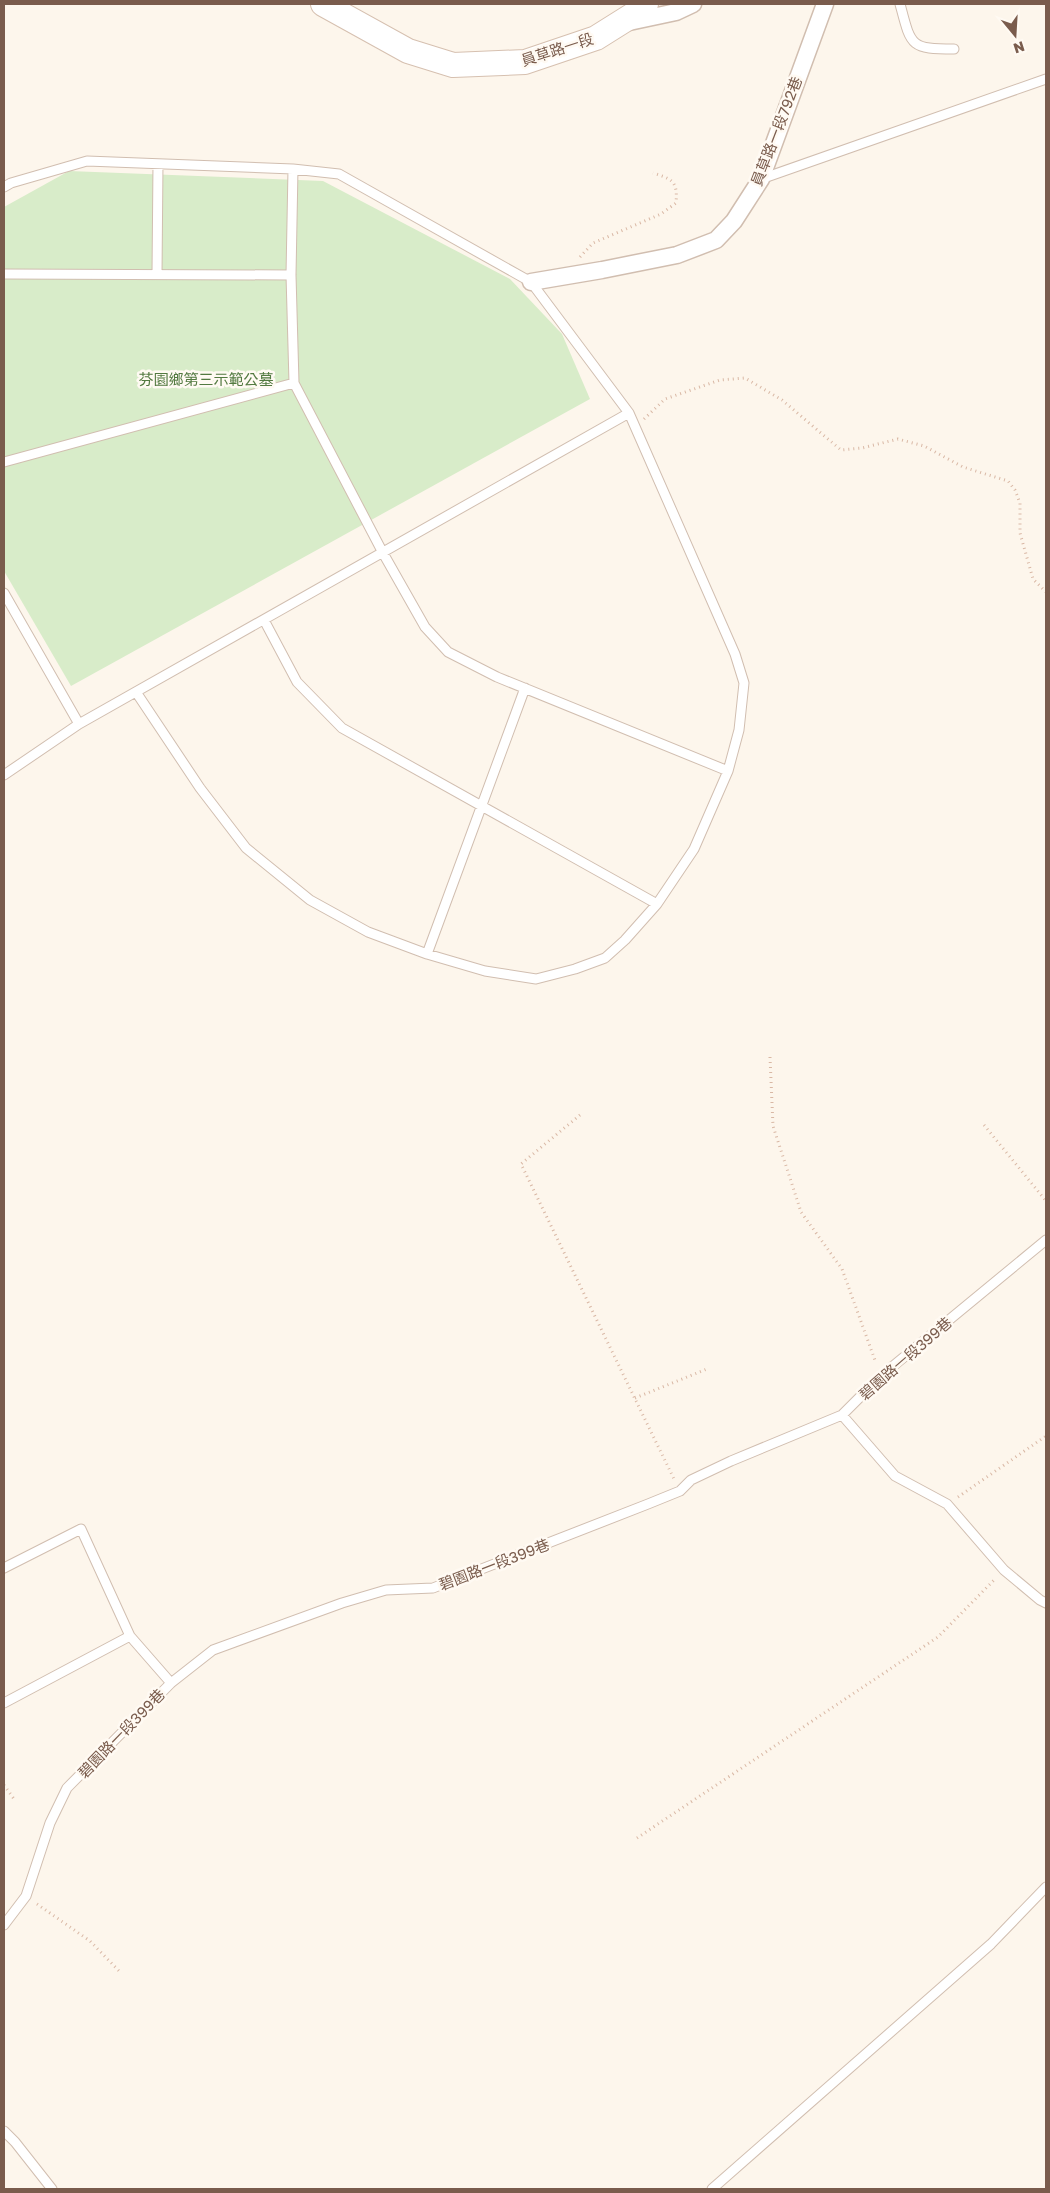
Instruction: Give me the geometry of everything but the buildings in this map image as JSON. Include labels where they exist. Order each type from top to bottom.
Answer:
[{"type":"main road","name":"員草路一段","points":[[323,4],[408,51],[453,64],[525,62],[596,38],[646,4]]},
{"type":"street","points":[[617,24],[676,12],[693,4]]},
{"type":"street","name":"員草路一段792巷","points":[[531,282],[677,255],[716,240],[734,221],[762,179],[825,4]]},
{"type":"lane","points":[[900,4],[907,33],[915,45],[926,49],[954,49]]},
{"type":"lane","points":[[762,179],[1046,79]]},
{"type":"lane","points":[[4,187],[10,183],[87,161],[293,170],[339,174],[531,282],[629,413],[735,654],[744,683],[739,730],[728,771],[694,849],[658,904],[626,940],[605,958],[575,969],[536,979],[484,971],[427,954],[368,932],[310,900],[246,848],[200,788],[136,692]]},
{"type":"lane","points":[[157,274],[158,164]]},
{"type":"lane","points":[[293,170],[291,275],[294,383],[383,553],[425,627],[448,652],[497,677],[728,771]]},
{"type":"lane","points":[[4,274],[291,275]]},
{"type":"lane","points":[[4,462],[294,383]]},
{"type":"lane","points":[[4,775],[79,724],[629,413]]},
{"type":"lane","points":[[4,593],[79,724]]},
{"type":"lane","points":[[264,620],[297,682],[342,728],[658,904]]},
{"type":"lane","points":[[427,954],[525,688]]},
{"type":"lane","name":"碧園路一段399巷","points":[[4,1925],[26,1896],[50,1823],[67,1788],[170,1683],[212,1650],[342,1603],[386,1590],[433,1588],[680,1491],[691,1480],[731,1461],[842,1415],[881,1376],[1046,1240]]},
{"type":"lane","points":[[842,1415],[895,1476],[947,1504],[1004,1570],[1046,1603]]},
{"type":"lane","points":[[4,1568],[81,1529],[130,1636],[170,1683]]},
{"type":"lane","points":[[4,1703],[130,1636]]},
{"type":"lane","points":[[712,2189],[991,1944],[1046,1887]]},
{"type":"lane","points":[[4,2131],[52,2189]]},
{"type":"path","points":[[560,277],[593,243],[661,214],[676,204],[677,190],[671,179],[653,173]]},
{"type":"path","points":[[634,425],[650,416],[665,399],[720,380],[746,378],[782,400],[841,450],[862,448],[898,438],[924,446],[963,467],[1008,481],[1015,490],[1020,503],[1020,533],[1033,579],[1046,592]]},
{"type":"path","points":[[770,1058],[773,1126],[801,1212],[842,1269],[881,1376]]},
{"type":"path","points":[[580,1115],[521,1164],[680,1491]]},
{"type":"path","points":[[984,1125],[1046,1201]]},
{"type":"path","points":[[635,1398],[707,1369]]},
{"type":"path","points":[[947,1504],[1046,1436]]},
{"type":"path","points":[[637,1838],[938,1637],[1004,1570]]},
{"type":"path","points":[[4,1785],[14,1799]]},
{"type":"path","points":[[26,1896],[90,1941],[121,1973]]},
{"type":"green space","name":"芬園鄉第三示範公墓","points":[[69,171],[323,181],[510,279],[562,334],[590,399],[71,686],[4,571],[4,207]]}]
